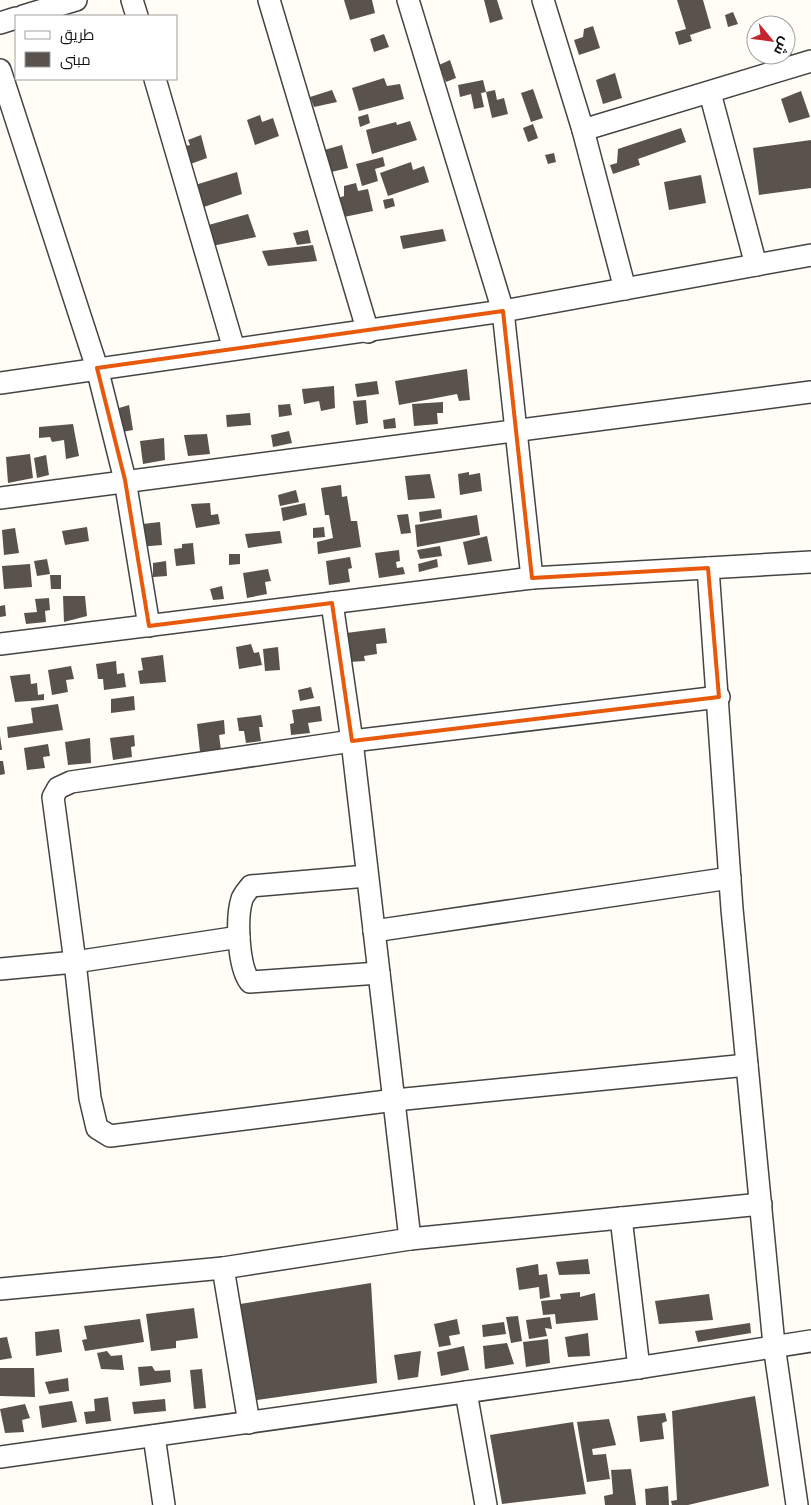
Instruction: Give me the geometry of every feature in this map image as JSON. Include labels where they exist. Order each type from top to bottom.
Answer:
[{"type":"street","points":[[26,15],[76,0]]},
{"type":"street","points":[[132,0],[137,15]]},
{"type":"street","points":[[269,0],[368,332]]},
{"type":"street","points":[[408,0],[504,311],[532,578]]},
{"type":"street","points":[[545,1],[583,130],[625,289]]},
{"type":"street","points":[[0,24],[15,18]]},
{"type":"street","points":[[583,130],[811,61]]},
{"type":"street","points":[[0,70],[97,368],[125,480],[149,626]]},
{"type":"street","points":[[155,80],[234,349]]},
{"type":"street","points":[[710,93],[756,265]]},
{"type":"street","points":[[0,383],[234,349],[368,332],[504,311],[811,255]]},
{"type":"street","points":[[0,498],[125,480],[811,392]]},
{"type":"street","points":[[0,644],[532,578],[811,562]]},
{"type":"street","points":[[708,568],[730,878],[747,1065],[774,1345],[797,1505]]},
{"type":"street","points":[[332,603],[352,741],[410,1239]]},
{"type":"street","points":[[718,697],[352,741],[71,782],[58,788],[53,797],[93,1116],[97,1128],[110,1136],[395,1100],[747,1065]]},
{"type":"street","points":[[367,876],[251,886],[243,896],[240,907],[239,937],[244,974],[250,982],[379,973]]},
{"type":"street","points":[[374,931],[730,878]]},
{"type":"street","points":[[0,969],[75,962],[239,937]]},
{"type":"street","points":[[0,1289],[223,1268],[410,1239],[761,1204]]},
{"type":"street","points":[[621,1218],[639,1368]]},
{"type":"street","points":[[223,1268],[249,1423]]},
{"type":"street","points":[[0,1457],[639,1368],[811,1340]]},
{"type":"street","points":[[466,1392],[486,1505]]},
{"type":"street","points":[[154,1436],[164,1505]]},
{"type":"highlighted area","points":[[503,311],[532,578],[708,568],[719,697],[352,741],[332,603],[149,626],[125,480],[97,368]]},
{"type":"building","points":[[344,0],[372,0],[375,13],[350,20]]},
{"type":"building","points":[[484,0],[497,0],[503,19],[490,23]]},
{"type":"building","points":[[677,0],[703,0],[711,28],[690,35],[692,41],[679,45],[675,32],[686,29]]},
{"type":"building","points":[[733,12],[738,24],[728,27],[725,15]]},
{"type":"building","points":[[593,26],[600,48],[579,55],[574,40],[583,37],[584,29]]},
{"type":"building","points":[[384,34],[389,47],[374,52],[370,39]]},
{"type":"building","points":[[450,60],[456,78],[446,82],[439,65]]},
{"type":"building","points":[[615,73],[622,98],[603,104],[596,80]]},
{"type":"building","points":[[384,78],[387,86],[400,84],[404,99],[359,111],[352,88]]},
{"type":"building","points":[[483,80],[486,92],[481,93],[484,107],[474,109],[471,94],[460,97],[458,85]]},
{"type":"building","points":[[533,89],[543,118],[531,122],[521,93]]},
{"type":"building","points":[[332,90],[337,102],[314,107],[310,97]]},
{"type":"building","points":[[495,90],[497,100],[504,98],[508,114],[492,118],[486,92]]},
{"type":"building","points":[[801,91],[810,117],[789,123],[781,99]]},
{"type":"building","points":[[368,114],[370,123],[360,127],[358,117]]},
{"type":"building","points":[[260,115],[262,122],[273,118],[279,136],[255,145],[247,120]]},
{"type":"building","points":[[410,121],[417,140],[372,154],[366,130],[396,122],[397,125]]},
{"type":"building","points":[[533,124],[538,138],[528,142],[523,128]]},
{"type":"building","points":[[681,128],[686,142],[638,159],[640,165],[613,174],[610,165],[617,163],[618,149]]},
{"type":"building","points":[[201,135],[207,158],[185,166],[181,147],[190,145],[188,140]]},
{"type":"building","points":[[811,140],[811,188],[759,195],[753,148]]},
{"type":"building","points":[[342,145],[348,168],[323,174],[317,152]]},
{"type":"building","points":[[554,153],[556,162],[548,164],[545,155]]},
{"type":"building","points":[[383,157],[385,166],[375,169],[378,181],[362,186],[356,164]]},
{"type":"building","points":[[411,162],[413,170],[424,166],[429,182],[388,196],[380,173]]},
{"type":"building","points":[[237,172],[242,194],[198,209],[192,186]]},
{"type":"building","points":[[701,175],[706,203],[669,210],[664,182]]},
{"type":"building","points":[[356,183],[358,191],[368,189],[373,211],[339,218],[332,200],[344,196],[344,186]]},
{"type":"building","points":[[393,198],[395,206],[385,209],[383,200]]},
{"type":"building","points":[[248,214],[256,237],[212,246],[205,226]]},
{"type":"building","points":[[443,229],[446,241],[403,249],[400,236]]},
{"type":"building","points":[[308,230],[311,243],[297,245],[293,233]]},
{"type":"building","points":[[313,245],[317,261],[268,266],[262,251]]},
{"type":"building","points":[[467,369],[470,400],[459,401],[457,394],[399,405],[395,381]]},
{"type":"building","points":[[377,381],[379,394],[357,397],[355,384]]},
{"type":"building","points":[[334,386],[335,408],[321,411],[319,401],[304,404],[302,389]]},
{"type":"building","points":[[366,400],[368,423],[356,425],[353,401]]},
{"type":"building","points":[[443,402],[443,413],[437,413],[438,424],[414,426],[412,404]]},
{"type":"building","points":[[290,404],[292,415],[279,417],[278,405]]},
{"type":"building","points":[[129,405],[133,430],[122,432],[119,408]]},
{"type":"building","points":[[250,413],[251,425],[227,427],[226,415]]},
{"type":"building","points":[[395,418],[396,428],[384,429],[383,420]]},
{"type":"building","points":[[73,424],[79,456],[66,459],[64,440],[52,442],[50,437],[39,438],[39,427]]},
{"type":"building","points":[[289,431],[292,443],[273,447],[271,435]]},
{"type":"building","points":[[207,434],[210,454],[188,456],[184,435]]},
{"type":"building","points":[[164,438],[165,460],[143,464],[140,441]]},
{"type":"building","points":[[30,454],[33,478],[8,483],[6,457]]},
{"type":"building","points":[[46,455],[49,475],[37,478],[34,458]]},
{"type":"building","points":[[469,472],[469,475],[480,473],[482,491],[460,495],[458,474]]},
{"type":"building","points":[[430,474],[435,498],[408,500],[405,476]]},
{"type":"building","points":[[341,485],[342,497],[347,496],[351,521],[357,521],[361,547],[318,554],[317,542],[333,538],[329,515],[325,515],[321,488]]},
{"type":"building","points":[[296,490],[299,502],[280,506],[278,495]]},
{"type":"building","points":[[210,503],[211,515],[218,514],[220,524],[196,528],[191,504]]},
{"type":"building","points":[[305,503],[307,515],[283,521],[281,508]]},
{"type":"building","points":[[441,509],[442,518],[420,522],[419,512]]},
{"type":"building","points":[[408,514],[411,533],[401,534],[397,515]]},
{"type":"building","points":[[477,515],[480,535],[417,547],[415,525]]},
{"type":"building","points":[[160,522],[162,545],[138,547],[134,525]]},
{"type":"building","points":[[87,527],[89,541],[65,545],[62,531]]},
{"type":"building","points":[[324,527],[325,537],[313,538],[313,528]]},
{"type":"building","points":[[15,528],[19,553],[4,555],[2,530]]},
{"type":"building","points":[[280,531],[282,543],[248,548],[245,534]]},
{"type":"building","points":[[487,536],[492,561],[468,565],[463,542]]},
{"type":"building","points":[[193,543],[195,564],[176,566],[174,549],[182,548],[182,544]]},
{"type":"building","points":[[440,546],[442,556],[420,559],[417,550]]},
{"type":"building","points":[[399,550],[400,561],[396,562],[397,568],[403,567],[405,574],[379,578],[375,553]]},
{"type":"building","points":[[229,554],[240,554],[240,564],[229,565]]},
{"type":"building","points":[[350,557],[352,568],[348,569],[350,582],[329,585],[326,561]]},
{"type":"building","points":[[47,559],[50,574],[37,576],[34,561]]},
{"type":"building","points":[[437,559],[438,567],[419,572],[418,564]]},
{"type":"building","points":[[166,561],[167,576],[153,577],[153,563]]},
{"type":"building","points":[[30,564],[32,587],[4,589],[2,566]]},
{"type":"building","points":[[268,569],[271,581],[265,582],[267,594],[247,598],[243,573]]},
{"type":"building","points":[[50,575],[61,575],[61,589],[51,589]]},
{"type":"building","points":[[222,586],[224,599],[213,600],[210,589]]},
{"type":"building","points":[[63,596],[85,596],[87,616],[64,622]]},
{"type":"building","points":[[49,598],[50,610],[45,611],[46,622],[26,624],[24,613],[37,612],[35,599]]},
{"type":"building","points":[[5,605],[6,616],[0,617],[0,606]]},
{"type":"building","points":[[385,628],[387,643],[376,644],[377,654],[364,656],[365,661],[349,662],[346,633]]},
{"type":"building","points":[[251,644],[254,653],[259,652],[262,665],[239,669],[236,647]]},
{"type":"building","points":[[278,647],[280,670],[265,671],[263,649]]},
{"type":"building","points":[[163,655],[166,682],[140,684],[138,671],[143,670],[141,658]]},
{"type":"building","points":[[116,661],[117,674],[124,673],[126,687],[104,690],[103,679],[98,679],[96,664]]},
{"type":"building","points":[[71,666],[74,679],[66,680],[68,692],[52,695],[48,670]]},
{"type":"building","points":[[30,674],[31,684],[37,683],[38,695],[44,694],[44,700],[15,702],[10,676]]},
{"type":"building","points":[[311,687],[314,698],[300,701],[298,690]]},
{"type":"building","points":[[134,696],[135,710],[111,713],[111,699]]},
{"type":"building","points":[[58,704],[63,730],[8,738],[7,727],[33,723],[31,708]]},
{"type":"building","points":[[320,706],[322,721],[308,723],[310,733],[291,735],[290,724],[294,723],[292,710]]},
{"type":"building","points":[[261,715],[263,727],[259,727],[261,741],[246,743],[244,731],[239,731],[237,718]]},
{"type":"building","points":[[224,720],[225,734],[219,735],[221,750],[200,752],[197,724]]},
{"type":"building","points":[[134,735],[135,746],[131,747],[132,757],[113,760],[110,738]]},
{"type":"building","points":[[90,738],[91,763],[68,765],[65,742]]},
{"type":"building","points":[[48,744],[50,756],[43,757],[45,768],[27,770],[24,748]]},
{"type":"building","points":[[0,761],[3,761],[5,774],[0,775]]},
{"type":"building","points":[[588,1259],[590,1274],[559,1275],[556,1262]]},
{"type":"building","points":[[538,1264],[539,1275],[547,1274],[550,1297],[540,1299],[539,1287],[519,1290],[516,1268]]},
{"type":"building","points":[[371,1283],[377,1383],[257,1400],[240,1304]]},
{"type":"building","points":[[580,1292],[580,1297],[595,1293],[598,1320],[556,1324],[555,1314],[543,1315],[541,1301],[561,1299],[560,1294]]},
{"type":"building","points":[[709,1294],[713,1320],[659,1324],[655,1301]]},
{"type":"building","points":[[194,1308],[198,1338],[176,1341],[176,1348],[151,1351],[146,1314]]},
{"type":"building","points":[[518,1316],[522,1341],[511,1343],[506,1317]]},
{"type":"building","points":[[550,1317],[552,1329],[545,1328],[547,1336],[529,1339],[526,1320]]},
{"type":"building","points":[[140,1319],[144,1342],[85,1351],[82,1340],[87,1339],[84,1326]]},
{"type":"building","points":[[457,1319],[460,1334],[449,1336],[451,1345],[439,1347],[434,1324]]},
{"type":"building","points":[[504,1322],[506,1334],[483,1337],[482,1325]]},
{"type":"building","points":[[750,1323],[751,1333],[698,1342],[695,1331]]},
{"type":"building","points":[[59,1329],[62,1352],[36,1356],[35,1332]]},
{"type":"building","points":[[588,1333],[590,1356],[568,1357],[565,1337]]},
{"type":"building","points":[[7,1337],[12,1358],[0,1360],[0,1338]]},
{"type":"building","points":[[548,1339],[550,1363],[526,1367],[523,1342]]},
{"type":"building","points":[[507,1343],[514,1364],[485,1369],[483,1346]]},
{"type":"building","points":[[464,1346],[469,1370],[441,1376],[437,1352]]},
{"type":"building","points":[[107,1351],[111,1356],[122,1355],[124,1370],[101,1369],[97,1353]]},
{"type":"building","points":[[421,1351],[418,1377],[398,1380],[394,1355]]},
{"type":"building","points":[[152,1366],[155,1371],[170,1370],[171,1382],[140,1386],[138,1367]]},
{"type":"building","points":[[0,1368],[34,1368],[35,1397],[0,1396]]},
{"type":"building","points":[[202,1369],[206,1408],[194,1409],[190,1370]]},
{"type":"building","points":[[68,1378],[69,1391],[49,1394],[45,1382]]},
{"type":"building","points":[[755,1396],[769,1486],[688,1505],[672,1505],[671,1501],[677,1500],[672,1411]]},
{"type":"building","points":[[108,1397],[111,1421],[86,1424],[84,1412],[95,1411],[94,1399]]},
{"type":"building","points":[[165,1399],[166,1411],[134,1414],[132,1402]]},
{"type":"building","points":[[72,1401],[77,1422],[42,1428],[39,1406]]},
{"type":"building","points":[[25,1404],[30,1418],[22,1420],[24,1432],[5,1433],[0,1409]]},
{"type":"building","points":[[665,1413],[667,1421],[662,1423],[664,1439],[640,1442],[637,1416]]},
{"type":"building","points":[[609,1419],[616,1445],[592,1449],[593,1455],[606,1454],[610,1479],[587,1482],[577,1422]]},
{"type":"building","points":[[573,1422],[586,1494],[502,1504],[490,1435]]},
{"type":"building","points":[[631,1469],[636,1505],[605,1505],[604,1496],[613,1494],[611,1470]]},
{"type":"building","points":[[668,1486],[669,1505],[646,1505],[645,1489]]}]
